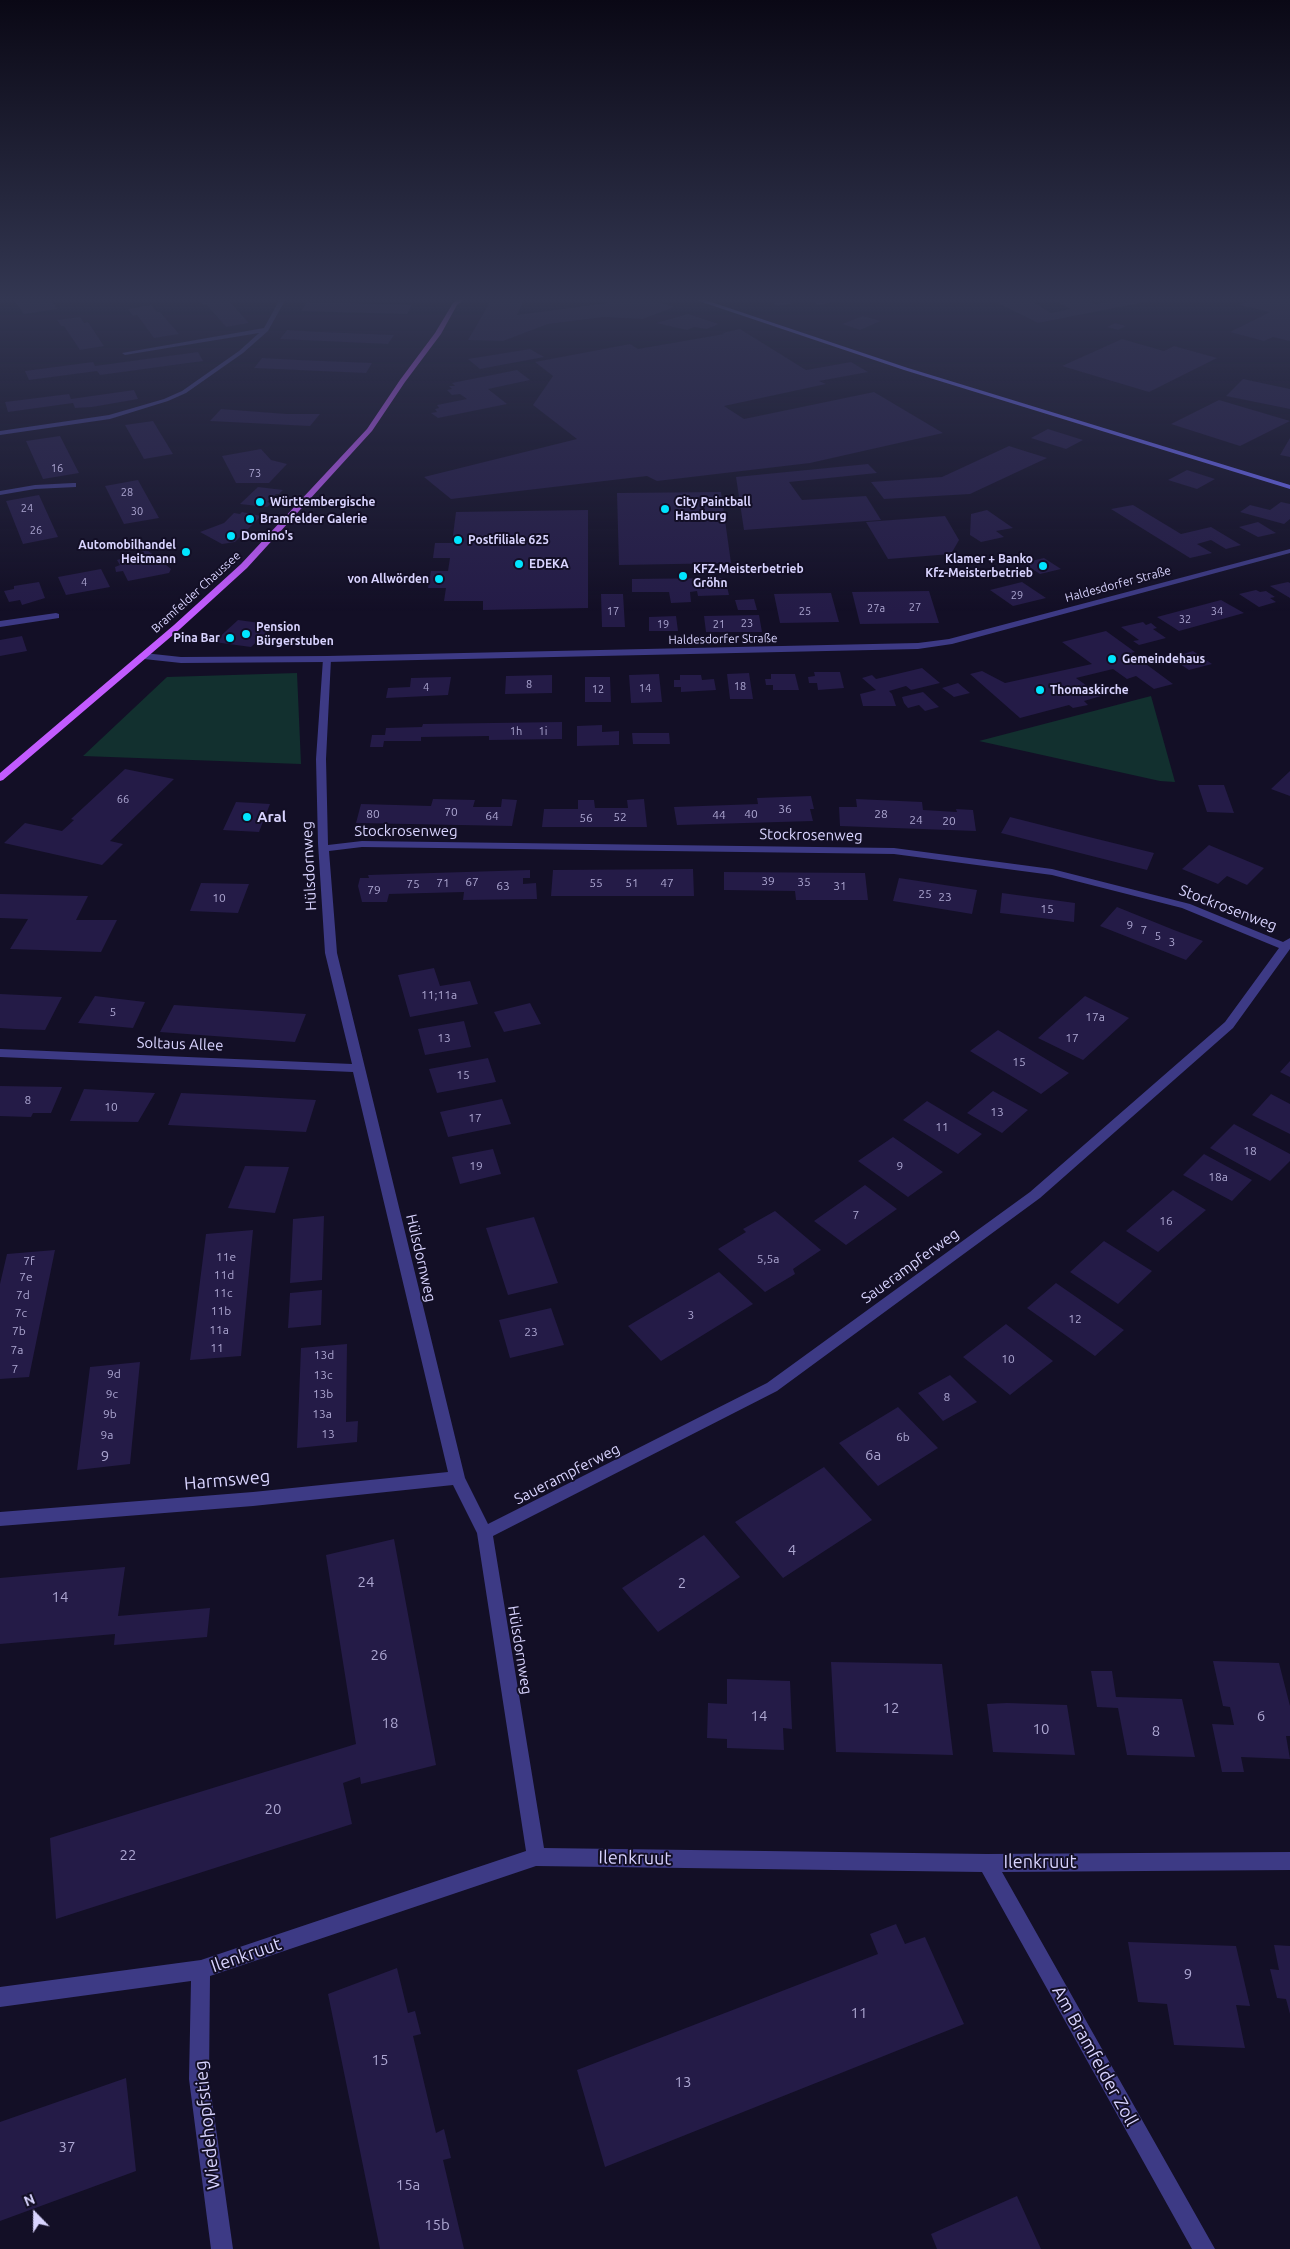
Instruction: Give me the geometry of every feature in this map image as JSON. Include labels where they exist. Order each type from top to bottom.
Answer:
[{"type":"main road","name":"Bramfelder Chaussee","points":[[0,778],[144,656],[244,566],[370,430],[388,402]]},
{"type":"main road","points":[[1012,402],[1290,487]]},
{"type":"street","points":[[0,433],[110,417],[160,402]]},
{"type":"street","points":[[0,493],[35,487],[73,485]]},
{"type":"street","name":"Haldesdorfer Straße","points":[[144,656],[181,660],[327,659],[635,654],[918,646],[949,642],[1290,552]]},
{"type":"street","points":[[0,624],[56,616]]},
{"type":"street","name":"Hülsdornweg","points":[[327,659],[321,759],[324,849],[331,953],[457,1478],[485,1533],[536,1857]]},
{"type":"street","name":"Stockrosenweg","points":[[324,849],[362,844],[894,852],[1052,872],[1186,906],[1288,944]]},
{"type":"street","name":"Sauerampferweg","points":[[485,1533],[772,1387],[1036,1195],[1229,1025],[1288,944]]},
{"type":"street","name":"Soltaus Allee","points":[[0,1052],[359,1068]]},
{"type":"street","name":"Harmsweg","points":[[0,1519],[253,1498],[457,1478]]},
{"type":"street","name":"Ilenkruut","points":[[0,1997],[201,1970],[536,1857],[986,1863],[1290,1861]]},
{"type":"street","name":"Am Bramfelder Zoll","points":[[986,1863],[1204,2249]]},
{"type":"street","name":"Wiedehopfstieg","points":[[201,1970],[199,2079],[222,2249]]},
{"type":"green space","points":[[297,673],[301,764],[83,756],[167,677]]},
{"type":"green space","points":[[1151,696],[1175,782],[1160,781],[979,741]]},
{"type":"building","points":[[5,402],[121,402],[75,408],[73,403],[8,412]]},
{"type":"building","points":[[452,402],[504,402],[507,404],[438,418],[431,413],[437,412],[435,409],[439,408],[437,405]]},
{"type":"building","points":[[535,402],[743,402],[724,406],[744,419],[826,402],[891,402],[943,433],[810,463],[657,481],[647,476],[451,499],[424,477],[577,439],[533,405]]},
{"type":"building","points":[[1215,402],[1226,402],[1290,421],[1240,446],[1171,424]]},
{"type":"building","points":[[1255,402],[1290,402],[1290,409]]},
{"type":"building","points":[[221,409],[286,414],[320,414],[310,426],[210,421]]},
{"type":"building","points":[[153,421],[173,454],[144,459],[125,425]]},
{"type":"building","points":[[1048,429],[1083,440],[1066,449],[1031,438]]},
{"type":"building","points":[[60,436],[79,473],[43,479],[26,441]]},
{"type":"building","points":[[1290,438],[1290,457],[1280,455]]},
{"type":"building","points":[[1009,446],[1047,458],[970,494],[884,499],[871,482],[942,477]]},
{"type":"building","points":[[261,449],[271,460],[287,464],[269,483],[236,483],[222,456]]},
{"type":"building","points":[[868,464],[877,473],[789,482],[802,500],[866,496],[881,520],[744,530],[736,477]]},
{"type":"building","points":[[1187,470],[1215,479],[1197,489],[1168,480]]},
{"type":"building","points":[[138,480],[159,518],[124,524],[105,486]]},
{"type":"building","points":[[258,487],[283,490],[267,502],[272,503],[267,507],[240,504]]},
{"type":"building","points":[[721,492],[731,563],[619,565],[617,493]]},
{"type":"building","points":[[39,495],[58,537],[23,544],[6,501]]},
{"type":"building","points":[[1281,502],[1290,504],[1290,519],[1284,524],[1240,512],[1250,505],[1270,510]]},
{"type":"building","points":[[1133,505],[1181,534],[1211,527],[1241,545],[1226,549],[1211,540],[1197,544],[1212,553],[1190,558],[1111,509]]},
{"type":"building","name":"EDEKA","points":[[588,510],[588,608],[483,610],[483,601],[444,601],[446,588],[428,588],[431,571],[448,571],[450,558],[433,558],[435,543],[452,543],[456,512]]},
{"type":"building","points":[[987,510],[1013,528],[996,531],[1004,537],[981,542],[970,535],[971,514]]},
{"type":"building","points":[[242,512],[261,516],[235,542],[222,544],[200,532],[224,523],[234,513],[240,514]]},
{"type":"building","points":[[945,516],[959,540],[951,554],[888,559],[866,522]]},
{"type":"building","points":[[1258,522],[1276,533],[1258,537],[1239,527]]},
{"type":"building","points":[[147,550],[169,564],[166,565],[171,569],[169,573],[128,581],[123,571],[116,572],[115,567],[120,565],[117,560]]},
{"type":"building","points":[[1044,558],[1061,569],[1040,574],[1023,563]]},
{"type":"building","points":[[101,569],[110,587],[66,595],[58,577]]},
{"type":"building","points":[[725,578],[729,595],[698,596],[697,591],[690,592],[691,602],[671,603],[669,592],[632,592],[632,579]]},
{"type":"building","points":[[39,582],[45,598],[22,605],[20,600],[9,602],[4,591],[14,589],[14,586]]},
{"type":"building","points":[[1022,582],[1046,598],[1013,606],[990,590]]},
{"type":"building","points":[[1290,583],[1290,598],[1270,586]]},
{"type":"building","points":[[1256,590],[1260,592],[1266,591],[1275,597],[1270,598],[1276,602],[1259,607],[1239,594]]},
{"type":"building","points":[[929,591],[939,623],[860,624],[852,592]]},
{"type":"building","points":[[831,593],[839,622],[780,623],[774,594]]},
{"type":"building","points":[[601,594],[623,594],[625,627],[602,627]]},
{"type":"building","points":[[754,599],[757,610],[738,610],[735,600]]},
{"type":"building","points":[[1221,600],[1244,613],[1179,631],[1157,617]]},
{"type":"building","points":[[759,615],[762,632],[706,632],[704,616]]},
{"type":"building","points":[[676,616],[678,631],[649,631],[649,617]]},
{"type":"building","points":[[238,620],[275,625],[251,647],[214,642]]},
{"type":"building","points":[[1143,622],[1146,625],[1151,623],[1157,628],[1153,629],[1166,638],[1139,645],[1133,641],[1139,640],[1121,627]]},
{"type":"building","points":[[1106,631],[1135,652],[1131,653],[1173,684],[1154,689],[1136,676],[1127,679],[1113,669],[1076,678],[1101,696],[1084,701],[1088,705],[1073,708],[1069,705],[1020,718],[970,674],[982,671],[1005,683],[1092,664],[1062,642]]},
{"type":"building","points":[[22,636],[27,651],[0,656],[0,640]]},
{"type":"building","points":[[1193,651],[1212,664],[1189,670],[1171,658]]},
{"type":"building","points":[[922,668],[940,683],[911,690],[906,686],[889,691],[896,706],[863,706],[860,694],[876,690],[862,678],[872,675],[876,679]]},
{"type":"building","points":[[814,672],[840,672],[844,688],[818,690],[817,683],[809,683],[808,677],[815,676]]},
{"type":"building","points":[[749,673],[753,699],[730,699],[727,674]]},
{"type":"building","points":[[659,674],[662,702],[631,703],[629,675]]},
{"type":"building","points":[[771,674],[795,674],[799,690],[773,690],[773,685],[766,685],[765,679],[771,679]]},
{"type":"building","points":[[552,675],[552,693],[505,694],[506,676]]},
{"type":"building","points":[[680,675],[701,675],[702,680],[714,679],[716,690],[681,692],[681,687],[674,687],[674,680],[680,680]]},
{"type":"building","points":[[451,677],[448,695],[386,698],[388,688],[410,687],[411,678]]},
{"type":"building","points":[[585,677],[610,677],[611,702],[585,702]]},
{"type":"building","points":[[958,683],[970,693],[954,697],[942,688]]},
{"type":"building","points":[[923,692],[939,707],[925,711],[919,705],[908,708],[904,703],[902,697]]},
{"type":"building","points":[[562,722],[562,739],[489,740],[489,736],[421,737],[421,741],[384,741],[383,747],[370,747],[372,735],[385,735],[386,728],[422,727],[423,724]]},
{"type":"building","points":[[602,725],[602,732],[619,731],[619,745],[577,746],[577,726]]},
{"type":"building","points":[[632,733],[669,733],[670,744],[633,744]]},
{"type":"building","points":[[125,769],[174,779],[110,841],[123,844],[102,865],[4,843],[25,823],[62,831],[74,820],[71,819]]},
{"type":"building","points":[[1290,771],[1290,796],[1271,789]]},
{"type":"building","points":[[1198,785],[1224,785],[1234,813],[1207,812]]},
{"type":"building","points":[[811,796],[814,809],[810,809],[813,821],[677,825],[674,807],[758,804],[757,798]]},
{"type":"building","points":[[433,799],[475,800],[473,807],[501,807],[502,799],[517,800],[512,826],[356,823],[361,804],[431,806]]},
{"type":"building","points":[[644,799],[647,827],[542,827],[544,809],[578,809],[578,800],[594,800],[595,808],[628,808],[627,800]]},
{"type":"building","points":[[856,799],[922,802],[923,810],[957,812],[956,809],[973,810],[976,831],[840,826],[839,807],[857,807]]},
{"type":"building","name":"Aral","points":[[236,802],[270,804],[259,832],[223,830]]},
{"type":"building","points":[[1010,817],[1154,853],[1147,870],[1001,833]]},
{"type":"building","points":[[1209,845],[1264,868],[1247,885],[1227,876],[1218,884],[1182,869]]},
{"type":"building","points":[[693,869],[694,896],[551,896],[553,870]]},
{"type":"building","points":[[530,870],[530,878],[523,878],[523,884],[536,883],[537,899],[463,900],[464,892],[389,894],[387,902],[362,902],[358,886],[360,878],[369,878],[368,875]]},
{"type":"building","points":[[724,872],[865,873],[868,900],[796,900],[795,891],[724,890]]},
{"type":"building","points":[[899,878],[977,890],[972,914],[893,901]]},
{"type":"building","points":[[201,883],[249,884],[238,913],[190,911]]},
{"type":"building","points":[[1002,893],[1075,903],[1074,922],[1000,913]]},
{"type":"building","points":[[0,894],[88,896],[76,920],[117,920],[101,952],[10,949],[28,919],[0,918]]},
{"type":"building","points":[[1117,907],[1203,941],[1186,960],[1100,926]]},
{"type":"building","points":[[434,968],[440,986],[470,981],[478,1004],[410,1017],[398,975]]},
{"type":"building","points":[[0,994],[62,997],[45,1030],[15,1029],[0,1028]]},
{"type":"building","points":[[95,996],[145,1002],[133,1028],[78,1023]]},
{"type":"building","points":[[1085,996],[1129,1018],[1083,1060],[1038,1038]]},
{"type":"building","points":[[530,1003],[541,1024],[504,1032],[494,1012]]},
{"type":"building","points":[[174,1005],[306,1014],[295,1042],[160,1032]]},
{"type":"building","points":[[464,1021],[471,1047],[425,1055],[418,1029]]},
{"type":"building","points":[[998,1030],[1069,1073],[1041,1094],[970,1051]]},
{"type":"building","points":[[488,1058],[496,1082],[437,1093],[429,1069]]},
{"type":"building","points":[[1290,1061],[1290,1077],[1280,1072]]},
{"type":"building","points":[[0,1086],[62,1087],[51,1113],[33,1113],[31,1117],[0,1116]]},
{"type":"building","points":[[84,1089],[155,1093],[138,1122],[70,1121]]},
{"type":"building","points":[[993,1091],[1028,1110],[1002,1133],[967,1113]]},
{"type":"building","points":[[181,1093],[316,1100],[306,1132],[168,1125]]},
{"type":"building","points":[[1271,1094],[1290,1104],[1290,1134],[1252,1115]]},
{"type":"building","points":[[502,1099],[511,1124],[448,1137],[440,1112]]},
{"type":"building","points":[[927,1101],[982,1134],[958,1154],[903,1120]]},
{"type":"building","points":[[1234,1124],[1290,1154],[1290,1161],[1270,1181],[1210,1148]]},
{"type":"building","points":[[893,1137],[943,1172],[908,1197],[858,1161]]},
{"type":"building","points":[[493,1149],[501,1174],[460,1184],[452,1157]]},
{"type":"building","points":[[1204,1154],[1252,1180],[1232,1201],[1183,1175]]},
{"type":"building","points":[[245,1166],[289,1167],[275,1213],[228,1208]]},
{"type":"building","points":[[865,1185],[897,1209],[846,1245],[814,1221]]},
{"type":"building","points":[[1173,1190],[1206,1210],[1158,1252],[1126,1231]]},
{"type":"building","points":[[775,1211],[821,1250],[793,1269],[795,1274],[765,1292],[718,1249],[746,1232],[743,1229]]},
{"type":"building","points":[[324,1216],[322,1280],[290,1283],[293,1219]]},
{"type":"building","points":[[534,1217],[558,1283],[508,1295],[486,1228]]},
{"type":"building","points":[[253,1230],[241,1356],[190,1360],[206,1234]]},
{"type":"building","points":[[1104,1241],[1152,1271],[1118,1304],[1070,1272]]},
{"type":"building","points":[[55,1250],[29,1377],[0,1379],[0,1284],[7,1254]]},
{"type":"building","points":[[719,1272],[753,1304],[661,1361],[628,1326]]},
{"type":"building","points":[[1056,1283],[1124,1330],[1095,1356],[1027,1308]]},
{"type":"building","points":[[322,1290],[321,1325],[288,1328],[290,1293]]},
{"type":"building","points":[[551,1308],[564,1345],[510,1358],[499,1320]]},
{"type":"building","points":[[1006,1324],[1053,1361],[1010,1395],[963,1357]]},
{"type":"building","points":[[347,1344],[346,1422],[358,1421],[357,1442],[297,1448],[301,1348]]},
{"type":"building","points":[[140,1362],[130,1464],[77,1470],[90,1367]]},
{"type":"building","points":[[950,1375],[977,1402],[943,1421],[918,1393]]},
{"type":"building","points":[[898,1407],[938,1448],[878,1486],[839,1443]]},
{"type":"building","points":[[824,1467],[872,1520],[783,1578],[735,1522]]},
{"type":"building","points":[[704,1535],[740,1577],[658,1632],[622,1588]]},
{"type":"building","points":[[394,1539],[436,1765],[361,1784],[360,1777],[343,1783],[352,1824],[56,1919],[50,1838],[356,1744],[326,1555]]},
{"type":"building","points":[[125,1567],[118,1616],[210,1608],[207,1637],[114,1645],[115,1634],[0,1644],[0,1578]]},
{"type":"building","points":[[1213,1661],[1279,1663],[1290,1706],[1290,1736],[1286,1736],[1290,1759],[1241,1757],[1244,1772],[1222,1772],[1212,1724],[1234,1725],[1230,1707],[1223,1706]]},
{"type":"building","points":[[831,1662],[942,1664],[953,1755],[836,1752]]},
{"type":"building","points":[[1091,1671],[1112,1671],[1116,1697],[1182,1699],[1195,1757],[1127,1755],[1118,1708],[1097,1707]]},
{"type":"building","points":[[727,1679],[790,1681],[792,1729],[783,1728],[784,1750],[727,1748],[727,1739],[707,1738],[708,1703],[727,1704]]},
{"type":"building","points":[[987,1704],[1067,1705],[1075,1755],[993,1752]]},
{"type":"building","points":[[896,1924],[905,1944],[925,1937],[964,2024],[605,2167],[577,2070],[878,1954],[870,1934]]},
{"type":"building","points":[[1128,1942],[1236,1946],[1250,2006],[1236,2005],[1245,2048],[1174,2045],[1167,2004],[1138,2002]]},
{"type":"building","points":[[1274,1945],[1290,1946],[1290,2014],[1286,1999],[1277,1998],[1270,1969],[1279,1970]]},
{"type":"building","points":[[397,1968],[408,2013],[415,2011],[421,2034],[413,2036],[436,2133],[444,2129],[451,2158],[443,2160],[464,2249],[380,2249],[328,1994]]},
{"type":"building","points":[[126,2078],[136,2171],[0,2221],[0,2122]]},
{"type":"building","points":[[1017,2196],[1041,2249],[937,2249],[931,2234]]},
{"type":"place","name":"Württembergische","points":[[260,502]]},
{"type":"place","name":"City Paintball Hamburg","points":[[665,509]]},
{"type":"place","name":"Bramfelder Galerie","points":[[250,519]]},
{"type":"place","name":"Domino's","points":[[231,536]]},
{"type":"place","name":"Postfiliale 625","points":[[458,540]]},
{"type":"place","name":"Automobilhandel Heitmann","points":[[186,552]]},
{"type":"place","name":"EDEKA","points":[[519,564]]},
{"type":"place","name":"Klamer + Banko Kfz-Meisterbetrieb","points":[[1043,566]]},
{"type":"place","name":"KFZ-Meisterbetrieb Gröhn","points":[[683,576]]},
{"type":"place","name":"von Allwörden","points":[[439,579]]},
{"type":"place","name":"Pension Bürgerstuben","points":[[246,634]]},
{"type":"place","name":"Pina Bar","points":[[230,638]]},
{"type":"place","name":"Gemeindehaus","points":[[1112,659]]},
{"type":"place","name":"Thomaskirche","points":[[1040,690]]},
{"type":"place","name":"Aral","points":[[247,817]]}]
